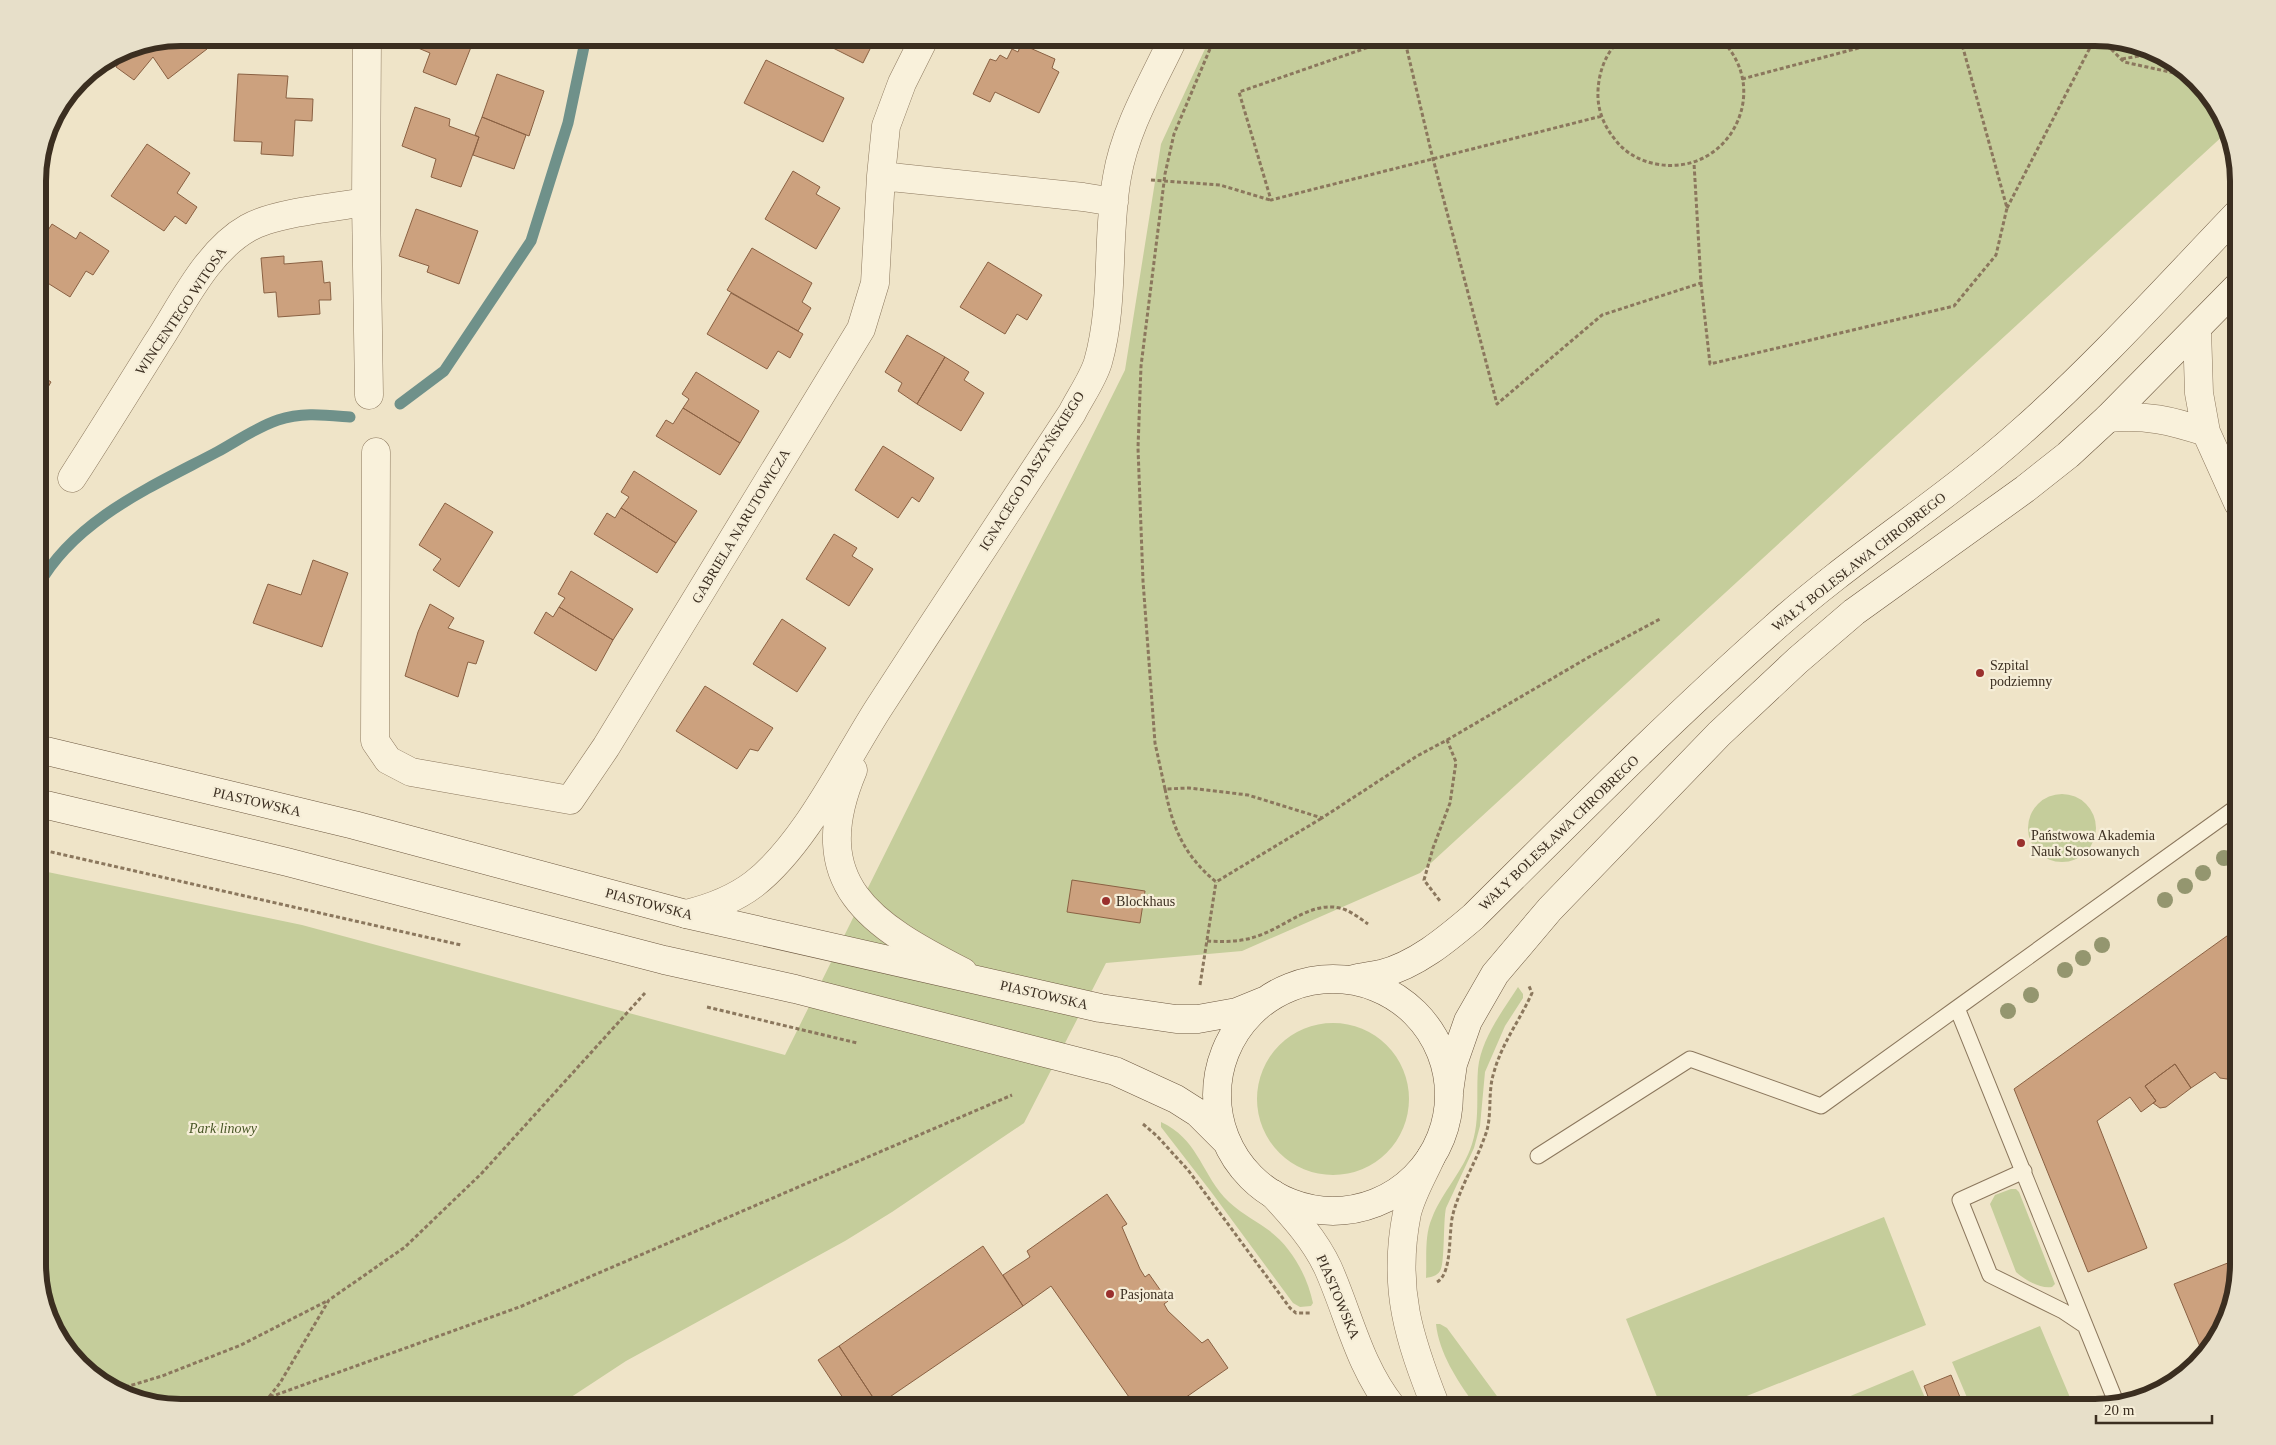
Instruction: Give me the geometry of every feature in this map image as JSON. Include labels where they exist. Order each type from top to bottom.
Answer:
[{"type":"main road","name":"IGNACEGO DASZYŃSKIEGO","points":[[686,914],[710,908],[730,900],[754,884],[780,859],[800,835],[877,711],[1072,413],[1097,364],[1107,319],[1115,190],[1124,146],[1170,46]]},
{"type":"main road","points":[[367,47],[366,202],[369,395]]},
{"type":"main road","name":"GABRIELA NARUTOWICZA","points":[[376,452],[375,741],[388,760],[411,772],[570,800],[606,747],[861,329],[875,283],[880,176],[886,126],[902,83],[921,47]]},
{"type":"main road","points":[[880,176],[1083,197],[1115,190]]},
{"type":"main road","name":"WINCENTEGO WITOSA","points":[[72,478],[183,302],[227,241],[250,227],[285,216],[366,202]]},
{"type":"main road","name":"WAŁY BOLESŁAWA CHROBREGO","points":[[1350,980],[1382,974],[1411,962],[1461,927],[1683,711],[1776,625],[1841,572],[1945,496],[2022,432],[2113,344],[2230,221]]},
{"type":"main road","points":[[1432,1397],[1416,1354],[1401,1286],[1401,1260],[1408,1212],[1445,1126],[1453,1064],[1468,1021],[1480,997],[1501,966],[1550,909],[1719,734],[1798,660],[1854,612],[2025,489],[2068,455],[2108,418],[2230,294]]},
{"type":"main road","points":[[2197,329],[2199,393],[2206,432],[2230,485]]},
{"type":"main road","points":[[2108,418],[2133,416],[2168,420],[2206,432]]},
{"type":"main road","name":"IGNACEGO DASZYŃSKIEGO","points":[[877,711],[844,789],[836,834],[840,864],[847,886],[867,911],[897,935],[921,950],[982,981]]},
{"type":"main road","name":"PIASTOWSKA","points":[[47,752],[354,825],[686,914],[1100,1008],[1176,1019],[1218,1017],[1237,1012],[1264,1001]]},
{"type":"main road","points":[[47,805],[286,862],[664,960],[795,989],[1115,1071],[1176,1099],[1210,1123],[1225,1140],[1244,1169],[1273,1194],[1315,1209],[1337,1210],[1360,1207],[1381,1200],[1400,1189],[1417,1174],[1431,1157]]},
{"type":"main road","points":[[1225,1140],[1217,1104],[1220,1064],[1230,1040],[1242,1022],[1264,1001],[1292,987],[1322,979],[1350,980],[1381,988],[1408,1006],[1430,1030],[1443,1058],[1449,1092]]},
{"type":"main road","name":"PIASTOWSKA","points":[[1273,1194],[1306,1231],[1319,1251],[1328,1268],[1368,1370],[1386,1399]]},
{"type":"lane","points":[[1538,1156],[1690,1059],[1821,1106],[2230,812]]},
{"type":"lane","points":[[1957,1008],[2114,1398]]},
{"type":"lane","points":[[2024,1171],[1960,1200],[1990,1275],[2063,1311],[2084,1325]]},
{"type":"path","points":[[1212,46],[1174,134],[1164,181],[1141,366],[1138,448],[1143,581],[1155,743],[1171,818],[1198,867],[1216,882]]},
{"type":"path","points":[[1271,200],[1239,92],[1373,46]]},
{"type":"path","points":[[1406,46],[1433,159],[1497,404],[1602,315],[1701,283]]},
{"type":"path","points":[[1615,46],[1605,61],[1598,84],[1599,109],[1608,131],[1624,150],[1645,162],[1670,167],[1694,163],[1715,152],[1731,135],[1741,113],[1745,90],[1740,67],[1727,46]]},
{"type":"path","points":[[1742,79],[1869,46]]},
{"type":"path","points":[[1962,46],[2007,208]]},
{"type":"path","points":[[1694,163],[1701,283],[1710,364],[1954,306],[1996,255],[2007,208],[2091,46]]},
{"type":"path","points":[[2109,47],[2124,62],[2175,73]]},
{"type":"path","points":[[2121,59],[2143,55]]},
{"type":"path","points":[[1115,190],[1164,181],[1220,185],[1271,200],[1602,116]]},
{"type":"path","points":[[1216,882],[1322,818],[1410,760],[1589,656],[1660,620]]},
{"type":"path","points":[[1446,740],[1456,762],[1450,804],[1433,848],[1424,880],[1461,927]]},
{"type":"path","points":[[1165,789],[1189,788],[1248,794],[1322,818]]},
{"type":"path","points":[[1200,987],[1216,882]]},
{"type":"path","points":[[1207,941],[1236,942],[1263,935],[1316,908],[1332,907],[1346,910],[1368,924]]},
{"type":"path","points":[[125,1386],[162,1376],[241,1345],[329,1300],[405,1246],[482,1173],[645,992]]},
{"type":"path","points":[[270,1397],[522,1306],[1012,1095]]},
{"type":"path","points":[[270,1397],[329,1300]]},
{"type":"green space","name":"Park linowy","points":[[1206,46],[2112,47],[2138,53],[2154,60],[2184,80],[2207,106],[2222,137],[1420,873],[1242,951],[1106,963],[1024,1123],[892,1212],[845,1241],[626,1361],[568,1399],[164,1398],[138,1392],[122,1385],[92,1365],[80,1353],[64,1331],[51,1299],[47,1281],[47,872],[302,925],[785,1055],[1125,370],[1161,144]]},
{"type":"green space","points":[[2055,794],[2069,794],[2081,799],[2091,809],[2096,821],[2096,835],[2091,847],[2081,857],[2069,862],[2055,862],[2043,857],[2033,847],[2028,835],[2028,821],[2033,809],[2043,799]]},
{"type":"green space","points":[[1518,987],[1523,994],[1523,998],[1505,1026],[1485,1072],[1480,1126],[1474,1148],[1446,1208],[1442,1267],[1437,1274],[1426,1278],[1429,1225],[1441,1199],[1463,1164],[1472,1144],[1477,1116],[1478,1069],[1483,1047],[1493,1026]]},
{"type":"green space","points":[[1333,1023],[1348,1024],[1362,1028],[1375,1035],[1387,1045],[1397,1057],[1404,1070],[1408,1084],[1408,1114],[1404,1128],[1397,1141],[1387,1153],[1375,1163],[1362,1170],[1348,1174],[1333,1175],[1318,1174],[1304,1170],[1291,1163],[1279,1153],[1269,1141],[1262,1128],[1258,1114],[1257,1099],[1258,1084],[1262,1070],[1269,1057],[1279,1045],[1291,1035],[1304,1028],[1318,1024]]},
{"type":"green space","points":[[1161,1122],[1183,1137],[1224,1197],[1240,1211],[1276,1236],[1291,1253],[1307,1282],[1313,1303],[1311,1306],[1300,1307],[1293,1303],[1161,1127]]},
{"type":"green space","points":[[2016,1189],[2019,1192],[2055,1284],[2052,1287],[2043,1287],[2033,1283],[2016,1272],[1990,1204],[1995,1195]]},
{"type":"green space","points":[[1884,1217],[1926,1325],[1739,1399],[1658,1399],[1626,1319]]},
{"type":"green space","points":[[1436,1324],[1447,1328],[1499,1399],[1471,1399],[1455,1376],[1445,1356]]},
{"type":"green space","points":[[2040,1326],[2071,1399],[1968,1399],[1952,1362]]},
{"type":"green space","points":[[1913,1370],[1926,1399],[1843,1399]]},
{"type":"building","points":[[204,47],[207,49],[168,79],[153,57],[134,80],[116,67],[122,60],[155,49]]},
{"type":"building","points":[[415,47],[471,47],[456,85],[423,72],[430,53]]},
{"type":"building","points":[[830,47],[871,47],[863,63]]},
{"type":"building","points":[[1020,47],[1027,47],[1055,59],[1052,68],[1059,72],[1039,113],[995,92],[990,102],[973,94],[990,59],[996,61],[1000,55],[1007,59],[1012,49],[1018,52]]},
{"type":"building","points":[[766,60],[844,98],[823,142],[744,103]]},
{"type":"building","points":[[238,74],[288,76],[286,98],[313,99],[312,121],[295,120],[293,156],[261,154],[262,142],[234,141]]},
{"type":"building","points":[[497,74],[544,91],[529,136],[482,117]]},
{"type":"building","points":[[415,107],[450,119],[449,126],[479,137],[461,187],[431,177],[436,159],[402,146]]},
{"type":"building","points":[[482,117],[526,135],[514,169],[473,155],[479,137],[475,135]]},
{"type":"building","points":[[147,144],[190,173],[177,193],[197,207],[186,224],[175,216],[164,231],[111,196]]},
{"type":"building","points":[[793,171],[820,187],[816,194],[840,208],[816,249],[765,219]]},
{"type":"building","points":[[416,209],[478,231],[459,284],[427,272],[429,266],[399,256]]},
{"type":"building","points":[[52,224],[76,239],[80,232],[109,251],[93,275],[86,271],[70,297],[47,283],[47,232]]},
{"type":"building","points":[[752,248],[812,283],[802,302],[811,308],[798,331],[727,290]]},
{"type":"building","points":[[284,256],[284,264],[322,261],[324,283],[330,282],[331,300],[319,300],[320,314],[278,317],[276,292],[264,293],[261,258]]},
{"type":"building","points":[[988,262],[1042,295],[1027,320],[1017,314],[1005,334],[960,307]]},
{"type":"building","points":[[731,293],[803,334],[790,358],[778,351],[767,369],[707,334]]},
{"type":"building","points":[[907,335],[945,357],[917,404],[898,391],[902,383],[885,372]]},
{"type":"building","points":[[945,357],[969,372],[964,380],[984,393],[961,431],[917,404]]},
{"type":"building","points":[[696,372],[759,411],[740,443],[683,408],[689,399],[682,394]]},
{"type":"building","points":[[47,379],[51,382],[47,389]]},
{"type":"building","points":[[683,408],[740,443],[720,475],[656,436],[666,420],[673,424]]},
{"type":"building","points":[[883,446],[934,478],[919,502],[912,497],[898,518],[855,490]]},
{"type":"building","points":[[634,471],[697,511],[676,543],[621,508],[629,497],[621,492]]},
{"type":"building","points":[[445,503],[493,532],[459,587],[433,570],[441,559],[419,545]]},
{"type":"building","points":[[621,508],[676,543],[657,573],[594,534],[607,513],[615,518]]},
{"type":"building","points":[[834,534],[857,548],[852,556],[873,569],[849,606],[806,579]]},
{"type":"building","points":[[313,560],[348,573],[322,647],[253,623],[268,584],[301,595]]},
{"type":"building","points":[[571,571],[633,609],[613,640],[559,607],[565,598],[558,594]]},
{"type":"building","points":[[430,604],[454,618],[448,628],[484,641],[476,664],[468,662],[458,697],[405,676],[418,632]]},
{"type":"building","points":[[559,607],[613,640],[596,671],[534,633],[546,612],[553,617]]},
{"type":"building","points":[[782,619],[826,648],[797,692],[753,664]]},
{"type":"building","points":[[705,686],[773,728],[758,751],[750,749],[737,769],[676,731]]},
{"type":"building","name":"Blockhaus","points":[[1072,880],[1145,891],[1140,923],[1067,912]]},
{"type":"building","points":[[2230,934],[2230,1079],[2220,1078],[2215,1072],[2191,1088],[2175,1064],[2145,1086],[2156,1101],[2141,1112],[2130,1097],[2097,1121],[2147,1248],[2088,1272],[2014,1089]]},
{"type":"building","points":[[2175,1064],[2191,1088],[2166,1107],[2160,1108],[2153,1103],[2156,1101],[2145,1086]]},
{"type":"building","name":"Pasjonata","points":[[1107,1194],[1127,1224],[1122,1227],[1140,1269],[1145,1277],[1149,1274],[1168,1301],[1164,1304],[1168,1311],[1202,1343],[1208,1339],[1228,1368],[1183,1399],[1130,1399],[1051,1286],[1023,1306],[1003,1275],[1030,1257],[1027,1251]]},
{"type":"building","points":[[983,1246],[1023,1306],[887,1399],[874,1399],[839,1346]]},
{"type":"building","points":[[2230,1262],[2229,1281],[2223,1307],[2216,1323],[2200,1348],[2174,1284]]},
{"type":"building","points":[[839,1346],[874,1399],[844,1399],[818,1360]]},
{"type":"building","points":[[1951,1375],[1961,1399],[1929,1399],[1924,1386]]},
{"type":"waterway","points":[[400,404],[444,371],[531,241],[568,123],[584,47]]},
{"type":"waterway","points":[[47,572],[73,542],[94,523],[117,507],[255,430],[287,417],[314,415],[350,417]]},
{"type":"place","name":"Szpital podziemny","points":[[1980,673]]},
{"type":"place","name":"Państwowa Akademia Nauk Stosowanych","points":[[2021,843]]},
{"type":"place","name":"Blockhaus","points":[[1106,901]]},
{"type":"place","name":"Pasjonata","points":[[1110,1294]]}]
